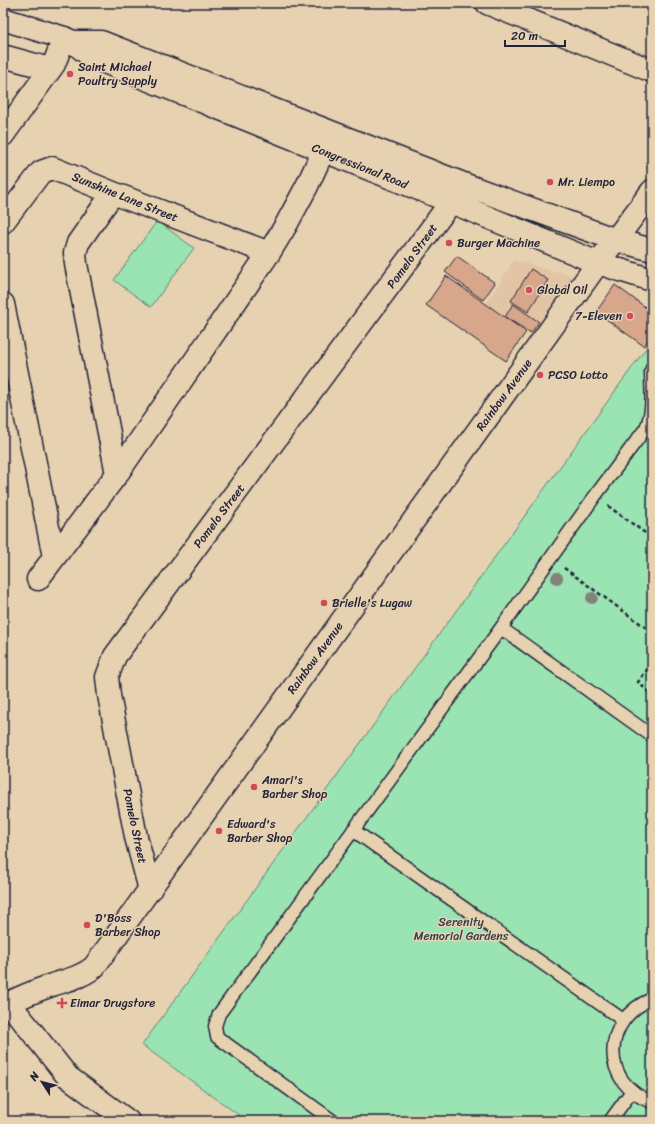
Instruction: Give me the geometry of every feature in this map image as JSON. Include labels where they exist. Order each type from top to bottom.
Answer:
[{"type":"street","points":[[487,3],[652,71]]},
{"type":"street","name":"Congressional Road","points":[[6,17],[68,40],[100,42],[328,142],[451,202],[598,263],[652,280]]},
{"type":"street","points":[[3,135],[54,64],[68,40]]},
{"type":"street","points":[[3,56],[50,69]]},
{"type":"street","points":[[38,579],[117,474],[269,253],[307,186],[328,142]]},
{"type":"street","name":"Congressional Road","points":[[328,142],[466,185],[616,240],[652,250]]},
{"type":"street","name":"Sunshine Lane Street","points":[[3,222],[41,172],[52,168],[269,253]]},
{"type":"street","name":"Pomelo Street","points":[[150,890],[136,837],[109,695],[107,677],[115,656],[451,202],[466,185]]},
{"type":"street","name":"Rainbow Avenue","points":[[6,1004],[82,975],[94,967],[598,263],[652,192]]},
{"type":"street","points":[[113,193],[78,243],[75,253],[117,474]]},
{"type":"street","points":[[3,304],[54,557]]},
{"type":"street","points":[[6,1004],[68,1077],[122,1119]]},
{"type":"lane","points":[[333,1121],[217,1037],[215,1026],[219,1014],[646,428],[650,420],[651,412],[652,368]]},
{"type":"lane","points":[[501,628],[652,736]]},
{"type":"lane","points":[[353,830],[623,1020]]},
{"type":"lane","points":[[652,999],[640,1004],[623,1020],[614,1041],[613,1052],[618,1074],[624,1083],[641,1098],[652,1102]]},
{"type":"lane","points":[[610,1121],[632,1091]]},
{"type":"path","points":[[595,496],[652,538]]},
{"type":"path","points":[[551,558],[652,632]]},
{"type":"path","points":[[652,663],[638,682],[652,695]]},
{"type":"shaded area","points":[[514,260],[576,277],[535,338],[486,304]]},
{"type":"green space","points":[[157,221],[194,248],[151,307],[114,280]]},
{"type":"green space","name":"Serenity Memorial Gardens","points":[[652,340],[652,1121],[247,1121],[142,1045]]},
{"type":"building","points":[[457,256],[495,283],[483,300],[445,272]]},
{"type":"building","name":"Global Oil","points":[[531,269],[548,280],[528,312],[511,301]]},
{"type":"building","points":[[446,276],[526,332],[506,361],[426,305]]},
{"type":"building","points":[[615,285],[652,312],[652,335],[644,346],[596,312]]},
{"type":"building","points":[[513,304],[539,322],[531,333],[505,317]]},
{"type":"place","name":"Saint Michael Poultry Supply","points":[[70,74]]},
{"type":"place","name":"Mr. Liempo","points":[[550,182]]},
{"type":"place","name":"Burger Machine","points":[[449,243]]},
{"type":"place","name":"Global Oil","points":[[529,290]]},
{"type":"place","name":"7-Eleven","points":[[630,316]]},
{"type":"place","name":"PCSO Lotto","points":[[540,375]]},
{"type":"place","name":"Brielle's Lugaw","points":[[324,603]]},
{"type":"place","name":"Amari's Barber Shop","points":[[254,787]]},
{"type":"place","name":"Edward's Barber Shop","points":[[219,831]]},
{"type":"place","name":"D'Boss Barber Shop","points":[[87,925]]},
{"type":"place","name":"Eimar Drugstore","points":[[62,1003]]}]
